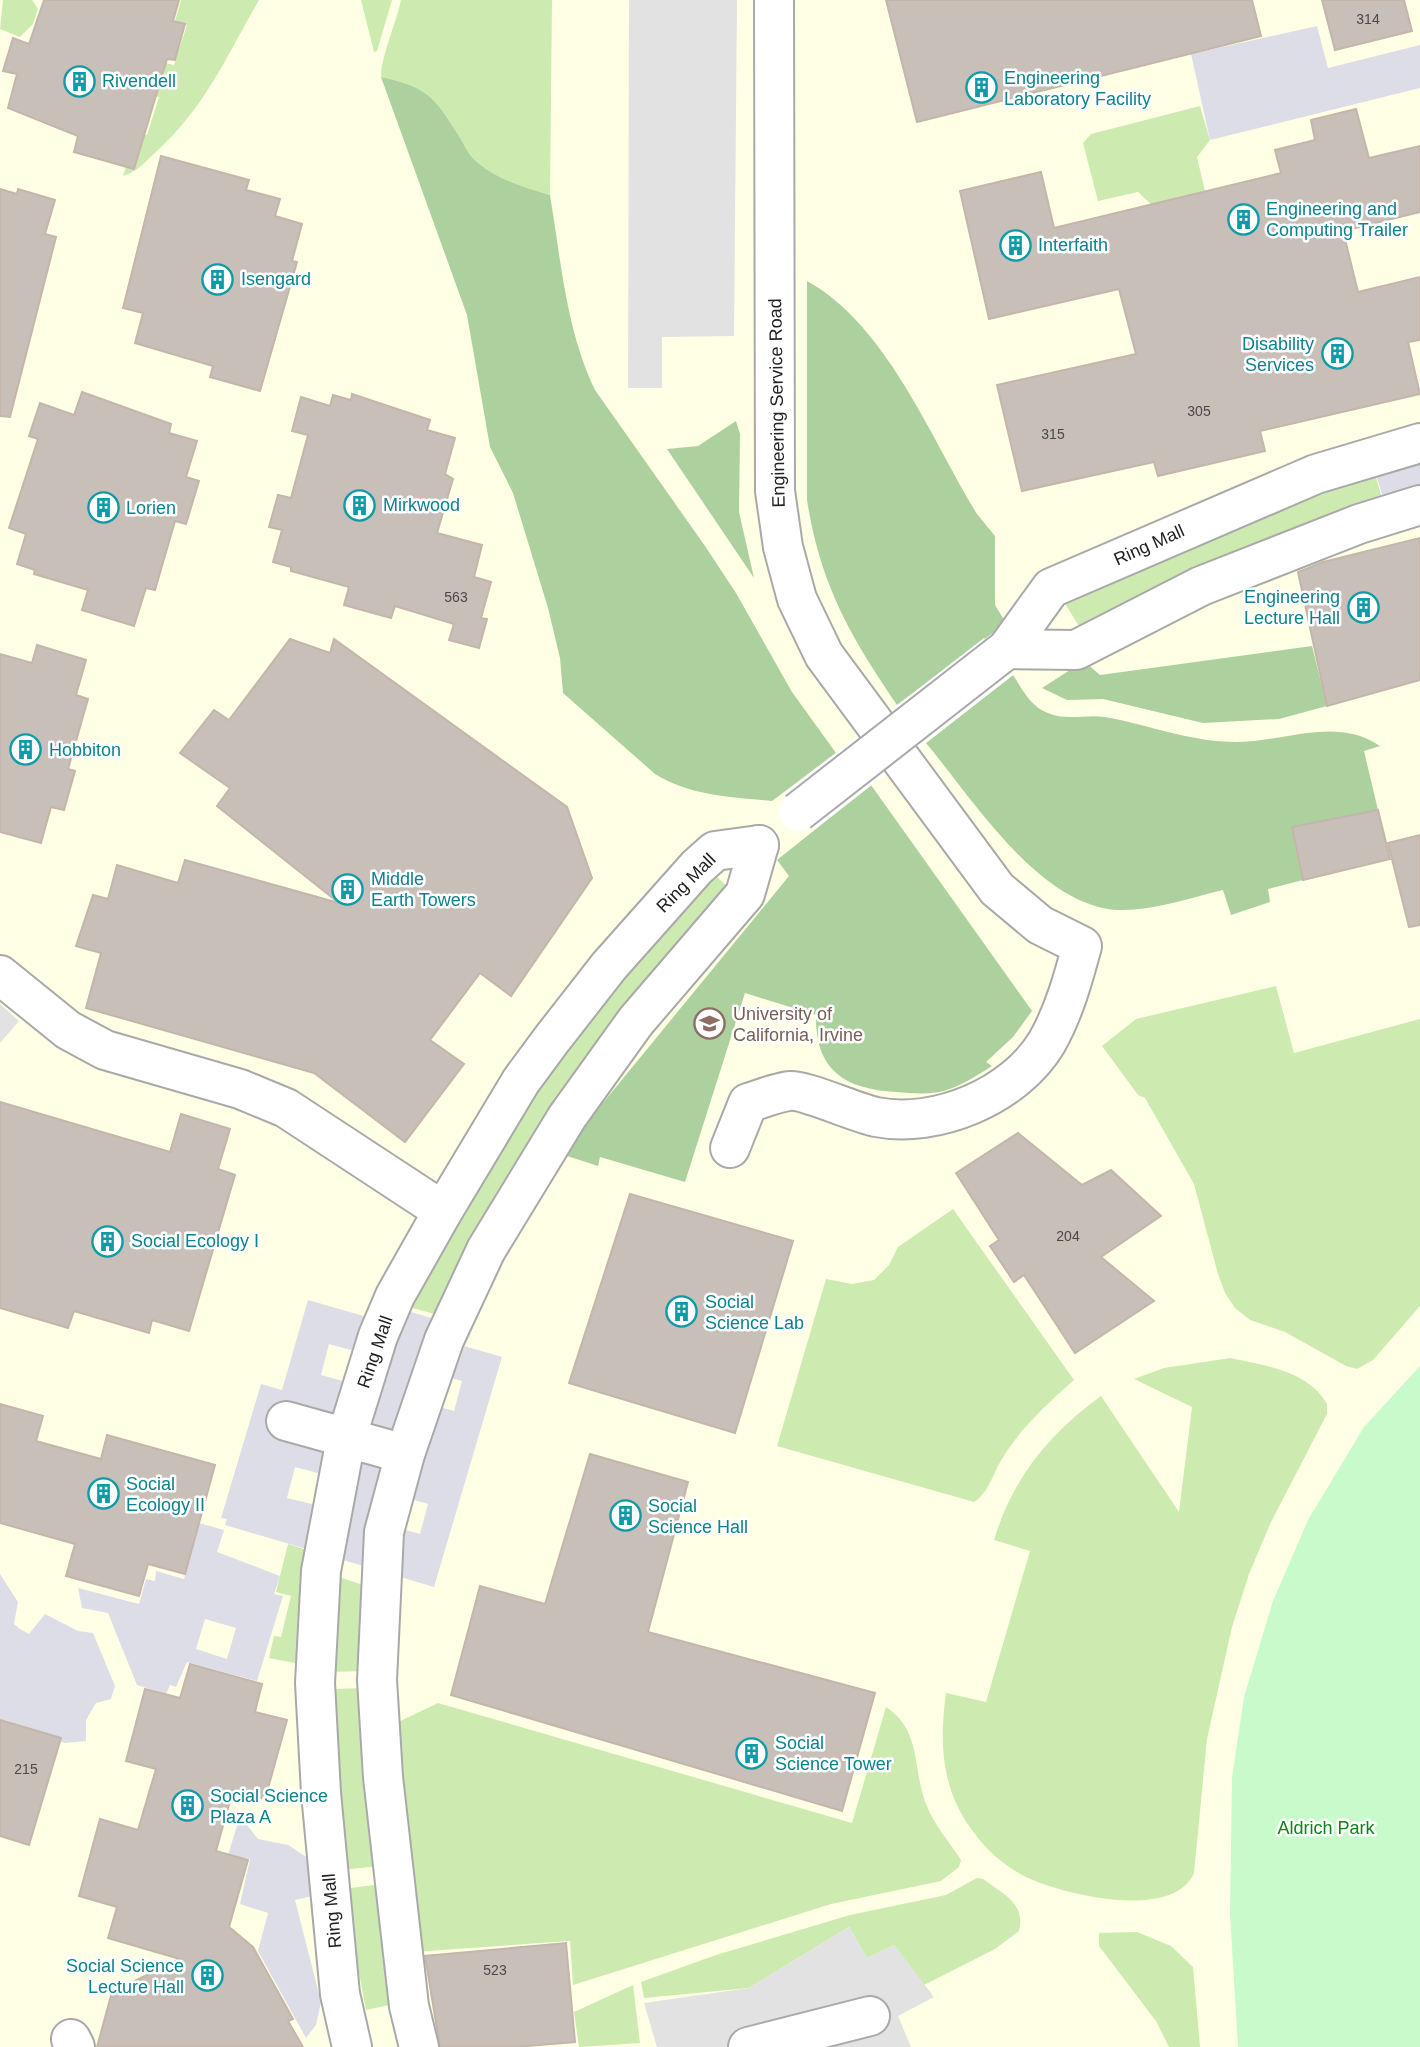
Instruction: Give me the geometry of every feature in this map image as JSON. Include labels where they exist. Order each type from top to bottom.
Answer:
[{"type":"street","name":"Engineering Service Road","points":[[730,1148],[748,1103],[792,1090],[877,1117],[928,1118],[974,1104],[1019,1074],[1046,1044],[1069,991],[1082,946],[1040,925],[997,889],[824,655],[797,599],[783,547],[775,491],[774,0]]},
{"type":"street","name":"Ring Mall","points":[[352,2047],[340,1994],[321,1793],[315,1683],[321,1571],[346,1438],[383,1322],[443,1211],[521,1081],[608,966],[715,851],[759,845],[797,811],[1002,653],[1051,588],[1316,474],[1420,443]]},
{"type":"street","points":[[1002,653],[1076,650],[1201,586],[1359,524],[1420,505]]},
{"type":"street","points":[[419,2047],[407,1993],[383,1777],[377,1680],[384,1532],[404,1454],[444,1340],[486,1250],[567,1117],[628,1031],[745,894],[759,845]]},
{"type":"street","points":[[0,975],[68,1030],[92,1044],[240,1089],[286,1108],[443,1211]]},
{"type":"street","points":[[286,1421],[404,1454]]},
{"type":"street","points":[[748,2047],[870,2016]]},
{"type":"shaded area","name":"University of California, Irvine","points":[[0,0],[1420,0],[1420,2047],[0,2047]]},
{"type":"shaded area","points":[[629,0],[737,0],[734,336],[662,337],[662,388],[628,388]]},
{"type":"shaded area","points":[[1317,26],[1328,68],[1420,45],[1420,88],[1210,140],[1191,54]]},
{"type":"shaded area","points":[[1420,434],[1420,515],[1391,522],[1367,447]]},
{"type":"shaded area","points":[[0,1004],[19,1021],[0,1043]]},
{"type":"shaded area","points":[[308,1300],[374,1319],[401,1309],[462,1327],[454,1343],[502,1357],[434,1587],[225,1525],[227,1519],[221,1518],[261,1384],[282,1390]],"holes":[[[329,1344],[358,1352],[350,1383],[321,1375]],[[433,1373],[462,1381],[454,1411],[425,1403]],[[295,1467],[325,1475],[316,1505],[287,1498]],[[400,1496],[428,1504],[420,1534],[391,1526]]]},
{"type":"shaded area","points":[[199,1523],[224,1530],[217,1552],[280,1576],[274,1594],[283,1596],[257,1681],[187,1662],[176,1687],[170,1685],[166,1694],[137,1685],[108,1613],[82,1608],[78,1588],[139,1604],[146,1579],[155,1581],[156,1571],[184,1579]],"holes":[[[205,1619],[236,1628],[227,1659],[196,1649]]]},
{"type":"shaded area","points":[[0,1574],[18,1602],[14,1624],[20,1629],[29,1634],[45,1614],[78,1631],[93,1633],[115,1686],[111,1699],[96,1703],[86,1720],[86,1741],[65,1743],[0,1719]]},
{"type":"shaded area","points":[[240,1816],[258,1839],[288,1845],[317,1864],[321,1894],[295,1900],[321,2002],[316,2025],[306,2038],[258,1951],[268,1913],[240,1904],[250,1859],[228,1855]]},
{"type":"shaded area","points":[[849,1927],[867,1958],[894,1945],[934,1997],[898,2016],[911,2047],[657,2047],[644,2003],[749,1988]]},
{"type":"green space","points":[[3,0],[32,0],[38,9],[33,24],[20,37],[0,29]]},
{"type":"green space","points":[[181,0],[259,0],[214,80],[189,116],[145,162],[123,176],[136,133],[147,135],[159,97],[140,91],[148,59],[174,65],[187,25],[175,21]]},
{"type":"green space","points":[[361,0],[392,0],[377,51],[374,52]]},
{"type":"green space","points":[[401,0],[552,0],[550,195],[512,182],[485,168],[472,157],[443,111],[428,95],[409,85],[381,77],[383,59]]},
{"type":"green space","points":[[381,77],[409,85],[428,95],[443,111],[472,157],[485,168],[512,182],[550,195],[571,319],[585,367],[595,390],[705,546],[736,593],[792,692],[836,753],[772,801],[697,791],[655,774],[563,693],[560,658],[548,608],[513,493],[490,447],[467,315]]},
{"type":"green space","points":[[1200,106],[1210,140],[1197,157],[1205,191],[1152,205],[1138,192],[1098,201],[1083,143],[1091,134]]},
{"type":"green space","points":[[807,281],[835,301],[861,325],[884,354],[977,514],[995,536],[995,605],[1006,623],[897,705],[865,656],[839,608],[820,558],[813,530],[807,500]]},
{"type":"green space","points":[[736,421],[740,434],[739,512],[754,578],[667,449],[698,446]]},
{"type":"green space","points":[[1373,467],[1384,505],[1082,631],[1064,602]]},
{"type":"green space","points":[[1312,646],[1327,706],[1279,719],[1203,723],[1103,699],[1067,700],[1042,688],[1084,661],[1100,675]]},
{"type":"green space","points":[[1013,675],[1032,702],[1055,715],[1105,717],[1219,741],[1254,741],[1328,732],[1363,737],[1380,746],[1364,751],[1378,810],[1292,827],[1303,880],[1268,889],[1270,902],[1231,915],[1223,890],[1131,910],[1089,904],[1061,890],[1010,846],[926,743]]},
{"type":"green space","points":[[871,785],[1032,1011],[1013,1037],[986,1062],[992,1066],[963,1083],[938,1092],[896,1092],[861,1086],[836,1073],[827,1063],[817,1034],[816,1015],[745,993],[685,1182],[600,1157],[598,1166],[561,1154],[789,876],[777,860]]},
{"type":"green space","points":[[712,872],[735,894],[442,1316],[405,1306],[548,1062]]},
{"type":"green space","points":[[1276,986],[1294,1053],[1420,1019],[1420,1306],[1373,1360],[1357,1369],[1346,1366],[1285,1332],[1250,1320],[1235,1308],[1225,1293],[1218,1274],[1194,1184],[1145,1098],[1138,1095],[1102,1046],[1136,1019]]},
{"type":"green space","points":[[953,1209],[1074,1380],[1023,1430],[1005,1454],[985,1491],[974,1502],[777,1446],[826,1279],[852,1284],[874,1280],[889,1265],[898,1247]]},
{"type":"green space","points":[[1230,1358],[1271,1367],[1297,1377],[1319,1393],[1327,1404],[1327,1414],[1271,1522],[1249,1574],[1232,1627],[1207,1739],[1194,1873],[1182,1888],[1165,1896],[1142,1900],[1092,1897],[1045,1885],[1028,1878],[998,1859],[980,1841],[955,1801],[943,1749],[946,1693],[986,1702],[1030,1551],[994,1540],[1002,1517],[1011,1496],[1035,1459],[1065,1426],[1101,1396],[1179,1512],[1192,1407],[1134,1379],[1164,1368]]},
{"type":"green space","name":"Aldrich Park","points":[[1420,1366],[1420,2047],[1238,2047],[1230,1914],[1232,1778],[1244,1697],[1273,1601],[1308,1520],[1364,1427]]},
{"type":"green space","points":[[288,1544],[313,1552],[305,1665],[269,1658],[274,1636],[281,1637],[291,1596],[276,1592]]},
{"type":"green space","points":[[333,1575],[372,1588],[366,1671],[330,1672]]},
{"type":"green space","points":[[367,1688],[380,1866],[342,1870],[330,1689]]},
{"type":"green space","points":[[438,1703],[852,1823],[886,1707],[897,1717],[911,1738],[926,1804],[937,1826],[961,1860],[959,1867],[941,1881],[831,1904],[573,1985],[570,1941],[413,1952],[390,1726]]},
{"type":"green space","points":[[977,1878],[983,1879],[1016,1906],[1020,1921],[1019,1931],[995,1949],[924,1985],[894,1945],[867,1958],[849,1927],[749,1988],[644,1998],[641,1982],[716,1955],[850,1915],[946,1895]]},
{"type":"green space","points":[[381,1884],[403,2002],[366,2010],[343,1889]]},
{"type":"green space","points":[[1137,1932],[1171,1946],[1193,1967],[1200,2047],[1169,2047],[1156,2021],[1099,1946],[1099,1933]]},
{"type":"green space","points":[[633,1985],[640,2043],[579,2047],[574,2012]]},
{"type":"pier","points":[[984,638],[1013,675],[814,830],[784,793]]},
{"type":"building","name":"Rivendell","points":[[44,0],[179,0],[173,21],[185,24],[175,60],[167,59],[134,169],[74,152],[78,136],[8,108],[17,74],[3,71],[13,38],[29,44]]},
{"type":"building","name":"Engineering Laboratory Facility","points":[[886,0],[1252,0],[1261,36],[917,122]]},
{"type":"building","points":[[1322,0],[1404,0],[1412,31],[1335,50]]},
{"type":"building","points":[[1356,109],[1369,158],[1420,146],[1420,212],[1343,231],[1358,292],[1420,277],[1420,340],[1408,342],[1420,394],[1260,431],[1265,451],[1158,476],[1154,462],[1022,491],[997,385],[1136,354],[1119,289],[989,319],[960,191],[1041,172],[1054,228],[1281,173],[1275,150],[1315,140],[1311,120]]},
{"type":"building","name":"Isengard","points":[[161,156],[249,180],[246,190],[280,199],[275,216],[302,224],[292,261],[297,262],[260,391],[210,377],[213,366],[135,343],[143,313],[123,308]]},
{"type":"building","points":[[0,189],[17,194],[18,189],[55,200],[45,234],[56,237],[10,417],[0,416]]},
{"type":"building","name":"Lorien","points":[[82,392],[171,424],[169,433],[197,441],[186,477],[199,481],[186,524],[175,521],[155,590],[146,588],[134,626],[82,610],[88,590],[34,574],[35,570],[17,564],[26,534],[9,528],[38,439],[29,436],[40,403],[74,415]]},
{"type":"building","name":"Mirkwood","points":[[352,394],[430,420],[427,430],[455,438],[445,474],[453,479],[437,533],[482,545],[474,577],[491,582],[481,618],[487,619],[479,648],[449,640],[454,624],[395,606],[391,618],[344,605],[349,587],[291,571],[291,567],[273,562],[282,530],[269,527],[278,495],[291,498],[308,435],[292,431],[301,397],[330,406],[333,395],[351,400]]},
{"type":"building","name":"Engineering Lecture Hall","points":[[1420,538],[1420,680],[1327,706],[1298,572],[1323,562]]},
{"type":"building","name":"Middle Earth Towers","points":[[290,639],[330,653],[334,639],[567,807],[592,878],[511,996],[480,973],[430,1040],[464,1064],[405,1142],[314,1073],[86,1008],[101,953],[76,946],[93,895],[108,899],[117,865],[178,883],[185,860],[339,903],[217,806],[230,788],[180,753],[214,710],[229,720]]},
{"type":"building","name":"Hobbiton","points":[[37,645],[86,660],[76,695],[88,699],[68,769],[75,771],[64,810],[51,807],[41,843],[0,832],[0,654],[32,663]]},
{"type":"building","points":[[1378,810],[1390,859],[1303,880],[1292,827]]},
{"type":"building","points":[[1420,835],[1420,925],[1409,927],[1388,843]]},
{"type":"building","name":"Social Ecology I","points":[[0,1102],[170,1152],[181,1114],[230,1129],[218,1169],[235,1175],[189,1331],[152,1320],[149,1333],[74,1311],[68,1328],[0,1308]]},
{"type":"building","points":[[1018,1133],[1082,1185],[1111,1170],[1161,1216],[1101,1257],[1154,1301],[1075,1353],[1024,1275],[1014,1282],[990,1246],[999,1240],[956,1173]]},
{"type":"building","name":"Social Science Lab","points":[[630,1194],[793,1241],[735,1433],[569,1383]]},
{"type":"building","name":"Social Ecology II","points":[[0,1404],[43,1416],[36,1441],[101,1459],[107,1435],[215,1465],[185,1574],[148,1564],[139,1596],[66,1576],[75,1544],[0,1523]]},
{"type":"building","name":"Social Science Tower","points":[[590,1454],[688,1482],[648,1632],[875,1693],[842,1811],[451,1695],[480,1586],[545,1604]]},
{"type":"building","name":"Social Science Plaza A","points":[[190,1664],[262,1684],[255,1712],[287,1720],[265,1799],[233,1790],[216,1851],[248,1860],[229,1927],[253,1947],[293,2019],[288,2021],[303,2047],[97,2047],[112,1992],[180,1959],[108,1938],[117,1907],[79,1896],[100,1819],[138,1830],[156,1769],[126,1761],[145,1689],[180,1698]]},
{"type":"building","points":[[0,1720],[61,1738],[29,1845],[0,1836]]},
{"type":"building","points":[[566,1943],[575,2042],[515,2047],[440,2047],[425,1956]]},
{"type":"place","name":"Rivendell","points":[[79,81]]},
{"type":"place","name":"Engineering Laboratory Facility","points":[[981,88]]},
{"type":"place","name":"Engineering and Computing Trailer","points":[[1243,219]]},
{"type":"place","name":"Interfaith","points":[[1015,245]]},
{"type":"place","name":"Isengard","points":[[218,279]]},
{"type":"place","name":"Disability Services","points":[[1337,354]]},
{"type":"place","name":"Mirkwood","points":[[360,505]]},
{"type":"place","name":"Lorien","points":[[103,508]]},
{"type":"place","name":"Engineering Lecture Hall","points":[[1363,607]]},
{"type":"place","name":"Hobbiton","points":[[26,750]]},
{"type":"place","name":"Middle Earth Towers","points":[[348,889]]},
{"type":"place","name":"University of California, Irvine","points":[[710,1024]]},
{"type":"place","name":"Social Ecology I","points":[[108,1241]]},
{"type":"place","name":"Social Science Lab","points":[[682,1312]]},
{"type":"place","name":"Social Ecology II","points":[[103,1494]]},
{"type":"place","name":"Social Science Hall","points":[[625,1516]]},
{"type":"place","name":"Social Science Tower","points":[[752,1753]]},
{"type":"place","name":"Social Science Plaza A","points":[[187,1806]]},
{"type":"place","name":"Social Science Lecture Hall","points":[[207,1976]]}]
